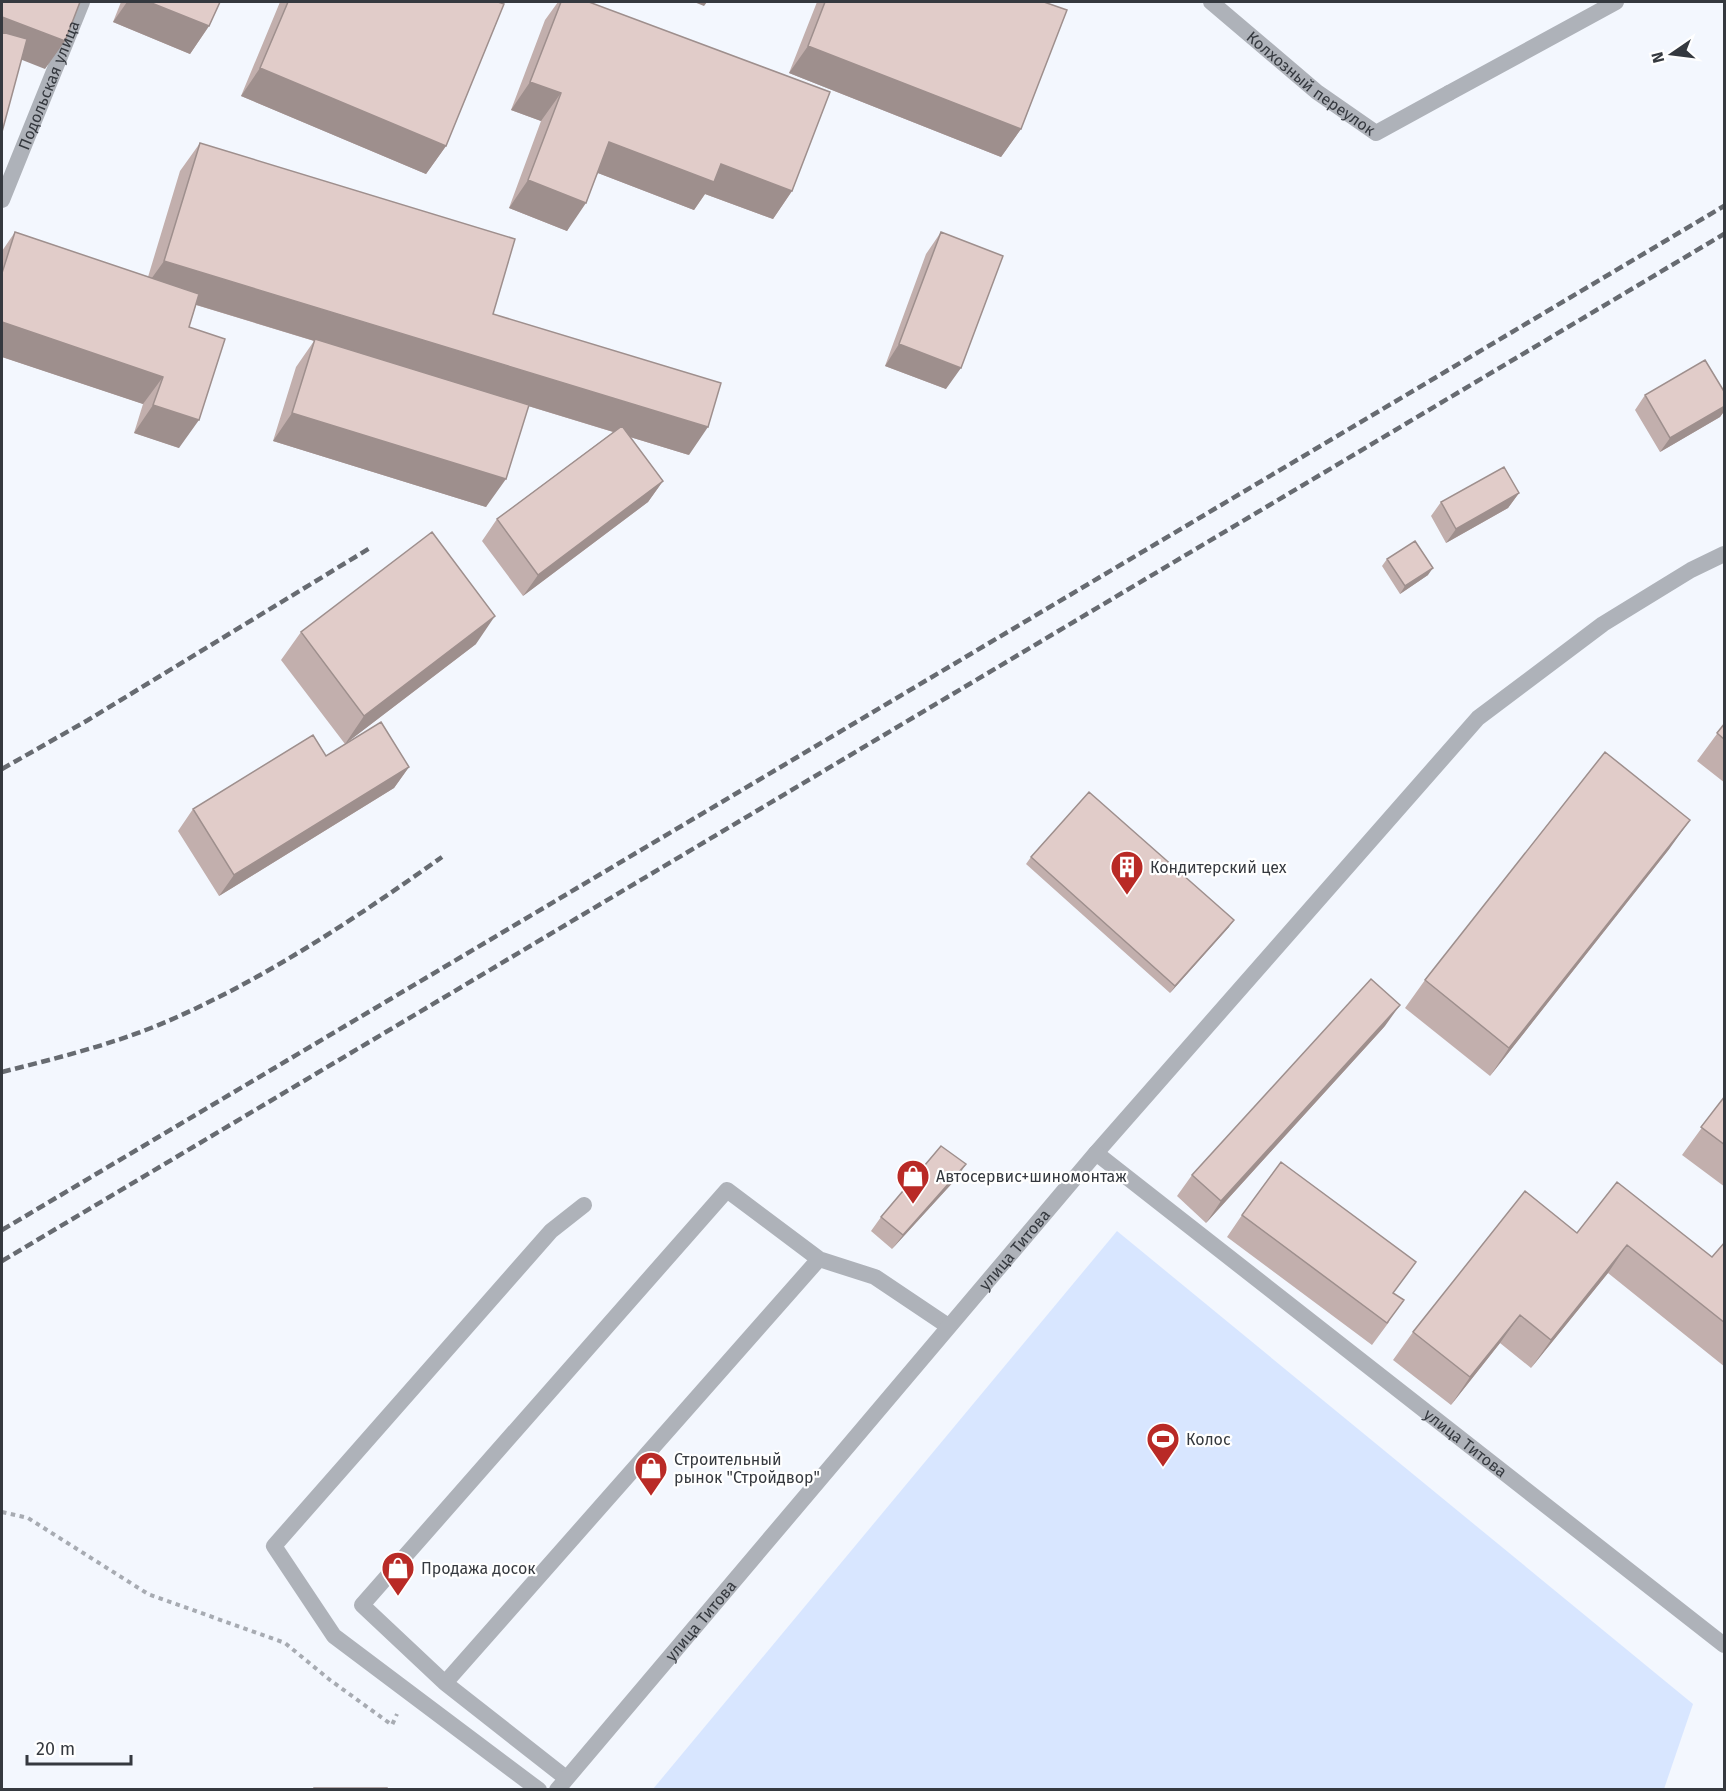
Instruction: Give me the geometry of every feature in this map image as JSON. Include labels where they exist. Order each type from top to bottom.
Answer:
[{"type":"street","name":"Подольская улица","points":[[2,200],[82,2]]},
{"type":"street","name":"Колхозный переулок","points":[[1211,2],[1317,92],[1376,133],[1616,2]]},
{"type":"street","points":[[1096,1153],[1478,718],[1603,624],[1691,570],[1725,554]]},
{"type":"street","name":"улица Титова","points":[[562,1784],[1096,1153],[1725,1645]]},
{"type":"street","points":[[562,1784],[445,1683],[362,1605],[727,1190],[819,1259],[875,1277],[948,1326]]},
{"type":"street","points":[[539,1790],[334,1636],[274,1546],[551,1231],[584,1205]]},
{"type":"street","points":[[445,1683],[819,1259]]},
{"type":"path","points":[[2,1512],[28,1518],[148,1594],[285,1643],[330,1680],[392,1725],[409,1692]]},
{"type":"shaded area","name":"Колос","points":[[1117,1231],[1693,1704],[1664,1789],[653,1789]]},
{"type":"building","points":[[2,2],[80,2],[65,41],[2,17]]},
{"type":"building","points":[[149,2],[220,2],[209,26]]},
{"type":"building","points":[[288,2],[498,2],[504,4],[446,146],[260,68]]},
{"type":"building","points":[[561,2],[589,2],[830,92],[792,191],[721,164],[714,182],[609,142],[586,203],[528,180],[561,93],[530,82]]},
{"type":"building","points":[[825,2],[1044,2],[1067,10],[1021,129],[808,46]]},
{"type":"building","points":[[2,32],[27,39],[2,132]]},
{"type":"building","points":[[200,143],[515,239],[493,314],[721,383],[708,427],[164,261]]},
{"type":"building","points":[[15,232],[199,294],[189,327],[225,339],[199,420],[153,405],[163,377],[2,322],[2,273]]},
{"type":"building","points":[[941,232],[1003,256],[961,368],[899,344]]},
{"type":"building","points":[[315,339],[529,405],[506,479],[292,413]]},
{"type":"building","points":[[1705,360],[1725,393],[1725,406],[1670,438],[1645,395]]},
{"type":"building","points":[[622,426],[663,481],[538,575],[497,519]]},
{"type":"building","points":[[1504,467],[1519,493],[1456,529],[1441,502]]},
{"type":"building","points":[[432,532],[495,616],[364,716],[301,632]]},
{"type":"building","points":[[1415,541],[1433,568],[1405,586],[1387,559]]},
{"type":"building","points":[[381,722],[409,767],[234,875],[193,809],[313,735],[326,756]]},
{"type":"building","points":[[1725,723],[1725,740],[1717,733]]},
{"type":"building","points":[[1605,752],[1690,820],[1509,1048],[1425,980]]},
{"type":"building","name":"Кондитерский цех","points":[[1089,792],[1234,920],[1175,986],[1031,857]]},
{"type":"building","points":[[1371,979],[1400,1005],[1221,1201],[1192,1175]]},
{"type":"building","points":[[1725,1096],[1725,1145],[1701,1127]]},
{"type":"building","name":"Автосервис+шиномонтаж","points":[[941,1146],[966,1164],[903,1235],[881,1217]]},
{"type":"building","points":[[1281,1162],[1416,1262],[1393,1293],[1404,1300],[1387,1323],[1242,1215]]},
{"type":"building","points":[[1617,1182],[1712,1257],[1725,1242],[1725,1323],[1627,1245],[1551,1340],[1520,1315],[1470,1377],[1413,1332],[1525,1191],[1577,1233]]},
{"type":"building","points":[[314,1788],[387,1788],[387,1790],[314,1790]]},
{"type":"railway","points":[[2,1230],[1724,206]]},
{"type":"railway","points":[[2,1261],[1724,234]]},
{"type":"railway","points":[[2,769],[88,720],[370,548]]},
{"type":"railway","points":[[2,1072],[127,1037],[204,1004],[275,967],[377,902],[442,857]]},
{"type":"place","name":"Кондитерский цех","points":[[1127,896]]},
{"type":"place","name":"Автосервис+шиномонтаж","points":[[913,1205]]},
{"type":"place","name":"Колос","points":[[1163,1468]]},
{"type":"place","name":"Строительный рынок \"Стройдвор\"","points":[[651,1497]]},
{"type":"place","name":"Продажа досок","points":[[398,1597]]}]
